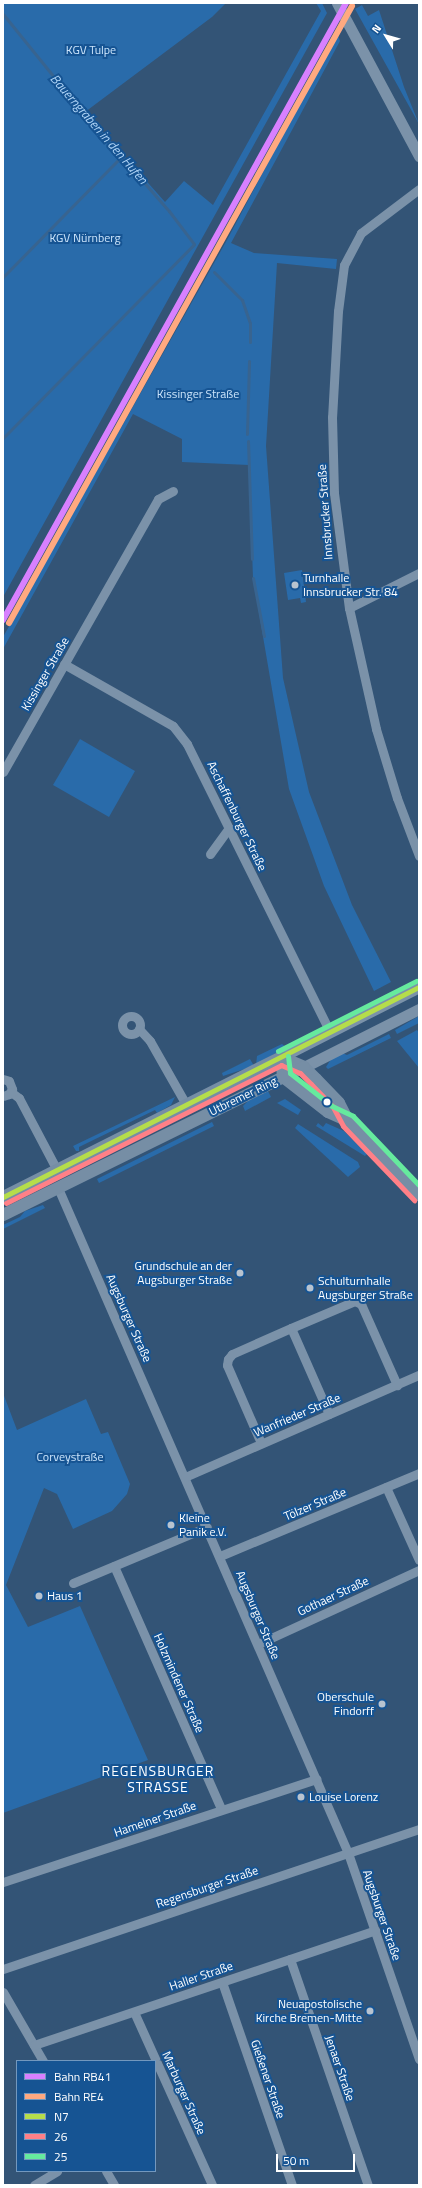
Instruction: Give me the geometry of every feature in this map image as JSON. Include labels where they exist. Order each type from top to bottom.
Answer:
[{"type":"main road","points":[[348,1120],[328,1112],[283,1077],[281,1057],[304,1067],[339,1102],[348,1120],[419,1195]]},
{"type":"main road","name":"Utbremer Ring","points":[[3,1197],[187,1106],[281,1057]]},
{"type":"main road","name":"Utbremer Ring","points":[[3,1215],[304,1067]]},
{"type":"street","points":[[337,3],[419,156]]},
{"type":"street","name":"Innsbrucker Straße","points":[[419,189],[361,233],[344,265],[338,311],[332,418],[334,492],[341,562],[349,608],[376,729],[416,838],[419,856]]},
{"type":"street","name":"Kissinger Straße","points":[[3,772],[158,499],[173,491]]},
{"type":"street","points":[[349,608],[419,573]]},
{"type":"street","name":"Aschaffenburger Straße","points":[[64,664],[173,726],[187,744],[330,1032]]},
{"type":"street","points":[[210,854],[229,828]]},
{"type":"street","name":"Utbremer Ring","points":[[281,1057],[419,987]]},
{"type":"street","name":"Utbremer Ring","points":[[304,1067],[419,1009]]},
{"type":"street","points":[[139,1029],[150,1041],[187,1106]]},
{"type":"street","points":[[3,1079],[11,1083],[7,1094],[19,1098],[57,1170]]},
{"type":"street","name":"Augsburger Straße","points":[[58,1188],[186,1477],[348,1853],[419,2058]]},
{"type":"street","points":[[261,1443],[227,1365],[228,1359],[232,1354],[291,1328],[355,1301],[361,1304],[397,1385]]},
{"type":"street","points":[[291,1328],[329,1414]]},
{"type":"street","name":"Wanfrieder Straße","points":[[186,1477],[419,1375]]},
{"type":"street","name":"Tölzer Straße","points":[[220,1556],[419,1473]]},
{"type":"street","points":[[386,1487],[419,1560]]},
{"type":"street","points":[[73,1583],[207,1527]]},
{"type":"street","name":"Holzmindener Straße","points":[[114,1566],[221,1809]]},
{"type":"street","name":"Gothaer Straße","points":[[258,1644],[419,1570]]},
{"type":"street","name":"Hamelner Straße","points":[[3,1882],[316,1778]]},
{"type":"street","name":"Regensburger Straße","points":[[3,1969],[419,1829]]},
{"type":"street","name":"Haller Straße","points":[[34,2045],[375,1930]]},
{"type":"street","name":"Jenaer Straße","points":[[290,1959],[368,2185]]},
{"type":"street","name":"Gießener Straße","points":[[222,1982],[292,2185]]},
{"type":"street","points":[[3,1992],[42,2060]]},
{"type":"street","name":"Marburger Straße","points":[[134,2012],[156,2060]]},
{"type":"street","name":"Marburger Straße","points":[[156,2061],[212,2185]]},
{"type":"street","points":[[34,2185],[55,2172]]},
{"type":"street","points":[[107,2172],[114,2185]]},
{"type":"green space","name":"KGV Nürnberg","points":[[3,3],[226,3],[212,17],[85,112],[165,202],[184,181],[213,205],[321,11],[316,3],[322,3],[327,13],[3,597]]},
{"type":"green space","points":[[362,5],[368,16],[379,10],[404,87],[419,124],[355,9]]},
{"type":"green space","points":[[337,33],[340,41],[231,243],[254,253],[337,259],[336,269],[277,263],[266,446],[283,678],[309,792],[352,905],[391,982],[374,991],[324,886],[289,789],[253,578],[249,465],[182,462],[182,439],[133,414],[3,649],[3,637],[227,240]]},
{"type":"green space","name":"Turnhalle Innsbrucker Str. 84","points":[[302,570],[306,602],[301,603],[300,598],[288,600],[284,573]]},
{"type":"green space","points":[[80,739],[135,771],[109,817],[53,785]]},
{"type":"green space","points":[[419,1016],[419,1023],[397,1034],[395,1030]]},
{"type":"green space","points":[[417,1030],[419,1033],[419,1068],[397,1041]]},
{"type":"green space","points":[[389,1034],[391,1038],[328,1069],[326,1067],[331,1059],[342,1053],[347,1055]]},
{"type":"green space","points":[[282,1044],[286,1047],[256,1065],[257,1056]]},
{"type":"green space","points":[[250,1059],[254,1066],[223,1076],[222,1073]]},
{"type":"green space","points":[[268,1091],[271,1097],[245,1111],[243,1106],[248,1101]]},
{"type":"green space","points":[[175,1097],[171,1105],[157,1113],[155,1110],[79,1147],[79,1151],[76,1151],[73,1146]]},
{"type":"green space","points":[[285,1099],[301,1110],[298,1115],[277,1103]]},
{"type":"green space","points":[[212,1122],[214,1126],[99,1183],[97,1179]]},
{"type":"green space","points":[[318,1123],[323,1127],[326,1123],[344,1131],[367,1154],[365,1156],[316,1126]]},
{"type":"green space","points":[[298,1124],[358,1162],[360,1167],[348,1177],[295,1128]]},
{"type":"green space","points":[[43,1205],[45,1208],[3,1229],[3,1225],[20,1217],[25,1211]]},
{"type":"green space","name":"Corveystraße","points":[[3,1393],[17,1430],[86,1399],[101,1434],[108,1432],[130,1484],[127,1494],[112,1511],[73,1529],[57,1494],[44,1488],[6,1585],[28,1627],[80,1606],[148,1760],[3,1813]]},
{"type":"waterway","name":"Bauerngraben in den Hufen","points":[[3,14],[84,114],[169,211],[194,244]]},
{"type":"waterway","points":[[3,277],[122,156]]},
{"type":"waterway","points":[[3,438],[194,244]]},
{"type":"waterway","name":"Bauerngraben in den Hufen","points":[[214,272],[242,300],[250,323],[250,342]]},
{"type":"waterway","name":"Bauerngraben in den Hufen","points":[[247,434],[249,361]]},
{"type":"waterway","name":"Bauerngraben in den Hufen","points":[[248,441],[252,559]]},
{"type":"waterway","name":"Bauerngraben in den Hufen","points":[[253,578],[264,636]]},
{"type":"rail line","name":"RB41","points":[[3,620],[346,3]]},
{"type":"rail line","name":"RE4","points":[[9,623],[352,6]]},
{"type":"transit line","name":"25","points":[[278,1051],[416,981]]},
{"type":"transit line","name":"N7","points":[[3,1197],[419,987]]},
{"type":"transit line","name":"25","points":[[288,1056],[290,1073],[332,1106],[353,1116],[419,1185]]},
{"type":"transit line","name":"26","points":[[6,1203],[281,1065],[300,1073],[311,1084],[333,1107],[343,1126],[414,1200]]},
{"type":"place","name":"Turnhalle Innsbrucker Str. 84","points":[[295,585]]},
{"type":"place","name":"Grundschule an der Augsburger Straße","points":[[240,1273]]},
{"type":"place","name":"Schulturnhalle Augsburger Straße","points":[[310,1288]]},
{"type":"place","name":"Kleine Panik e.V.","points":[[171,1525]]},
{"type":"place","name":"Haus 1","points":[[39,1596]]},
{"type":"place","name":"Oberschule Findorff","points":[[382,1704]]},
{"type":"place","name":"Louise Lorenz","points":[[301,1797]]},
{"type":"place","name":"Neuapostolische Kirche Bremen-Mitte","points":[[370,2011]]},
{"type":"district","name":"REGENSBURGER STRASSE","points":[[158,1780]]},
{"type":"park label","name":"KGV Tulpe","points":[[91,50]]}]
